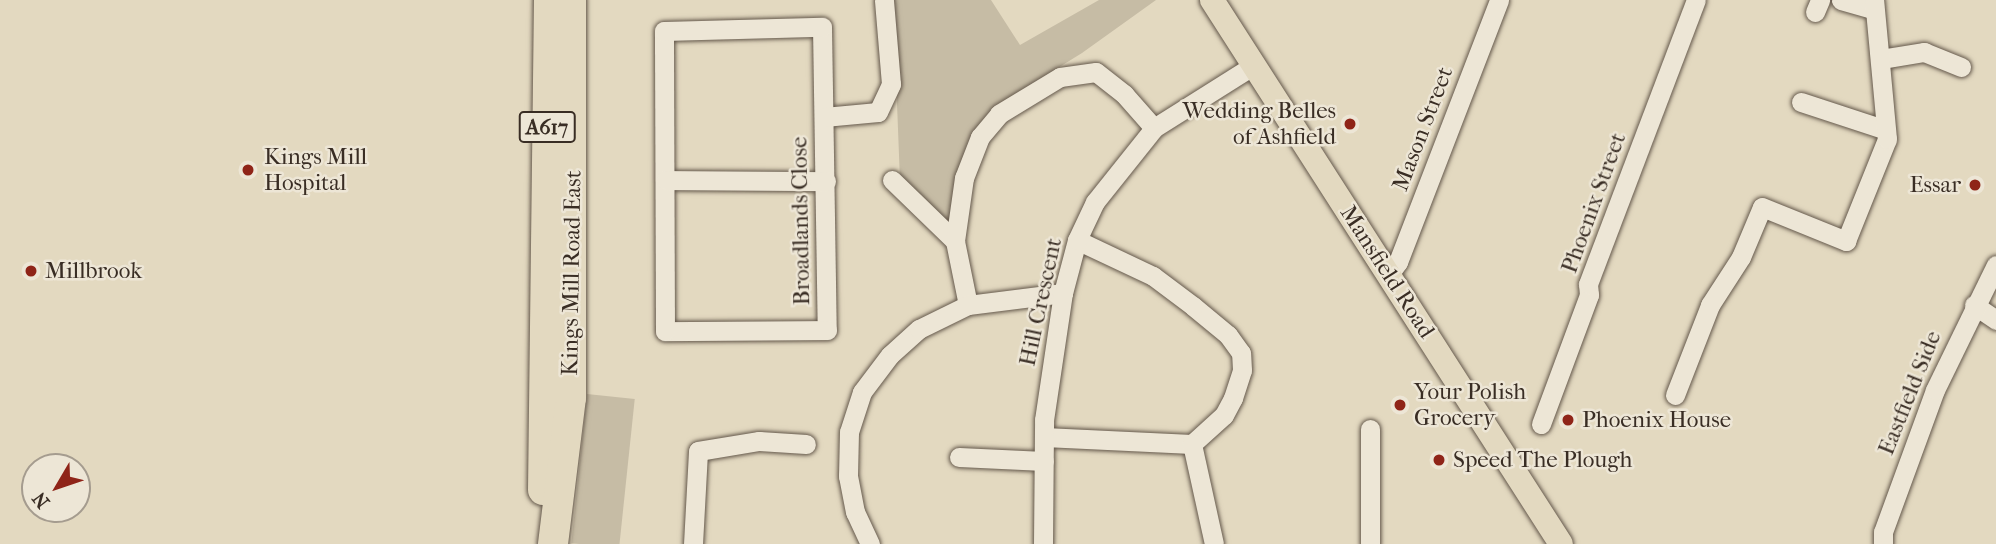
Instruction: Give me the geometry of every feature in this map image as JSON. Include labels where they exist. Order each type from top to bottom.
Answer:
[{"type":"highway","name":"Kings Mill Road East","points":[[549,0],[543,517],[552,544]]},
{"type":"highway","name":"Kings Mill Road East","points":[[552,544],[571,398],[571,0]]},
{"type":"main road","name":"Mansfield Road","points":[[1212,0],[1390,273],[1561,544]]},
{"type":"street","points":[[824,117],[878,112],[891,84],[884,0]]},
{"type":"street","name":"Mason Street","points":[[1390,273],[1398,262],[1499,0]]},
{"type":"street","name":"Phoenix Street","points":[[1541,424],[1589,295],[1588,284],[1696,0]]},
{"type":"street","points":[[1675,395],[1710,305],[1741,257],[1762,207],[1846,241],[1887,139],[1881,59],[1873,4],[1841,0]]},
{"type":"street","name":"Broadlands Close","points":[[822,27],[824,117],[827,330],[665,331],[664,31],[822,27]]},
{"type":"street","points":[[1881,59],[1924,52],[1961,67]]},
{"type":"street","name":"Hill Crescent","points":[[1043,544],[1044,437],[1051,363],[1063,293],[1077,240],[1095,202],[1154,128],[1254,65]]},
{"type":"street","points":[[968,305],[955,241],[964,178],[980,137],[999,113],[1060,77],[1096,72],[1124,94],[1154,128]]},
{"type":"street","points":[[1801,102],[1886,130]]},
{"type":"street","points":[[666,180],[826,181]]},
{"type":"street","points":[[892,180],[955,241]]},
{"type":"street","points":[[1044,437],[1192,444],[1224,415],[1242,370],[1241,352],[1228,335],[1153,276],[1077,240]]},
{"type":"street","name":"Eastfield Side","points":[[1883,544],[1884,532],[1935,390],[1974,305],[1996,265]]},
{"type":"street","points":[[870,544],[855,512],[848,476],[849,432],[862,392],[890,355],[919,328],[968,305],[1063,293]]},
{"type":"street","points":[[1974,305],[1996,320]]},
{"type":"street","points":[[1370,429],[1370,544]]},
{"type":"street","points":[[693,544],[698,452],[759,441],[806,444]]},
{"type":"street","points":[[1192,444],[1214,544]]},
{"type":"street","points":[[959,457],[1044,461]]},
{"type":"shaded area","points":[[893,0],[991,0],[1020,45],[1099,0],[1156,0],[1082,53],[1006,100],[950,221],[942,222],[900,181]]},
{"type":"shaded area","points":[[587,394],[635,399],[619,544],[571,543]]},
{"type":"place","name":"Wedding Belles of Ashfield","points":[[1350,124]]},
{"type":"place","name":"Kings Mill Hospital","points":[[248,170]]},
{"type":"place","name":"Essar","points":[[1975,185]]},
{"type":"place","name":"Millbrook","points":[[31,271]]},
{"type":"place","name":"Your Polish Grocery","points":[[1400,405]]},
{"type":"place","name":"Phoenix House","points":[[1568,420]]},
{"type":"place","name":"Speed The Plough","points":[[1439,460]]}]
